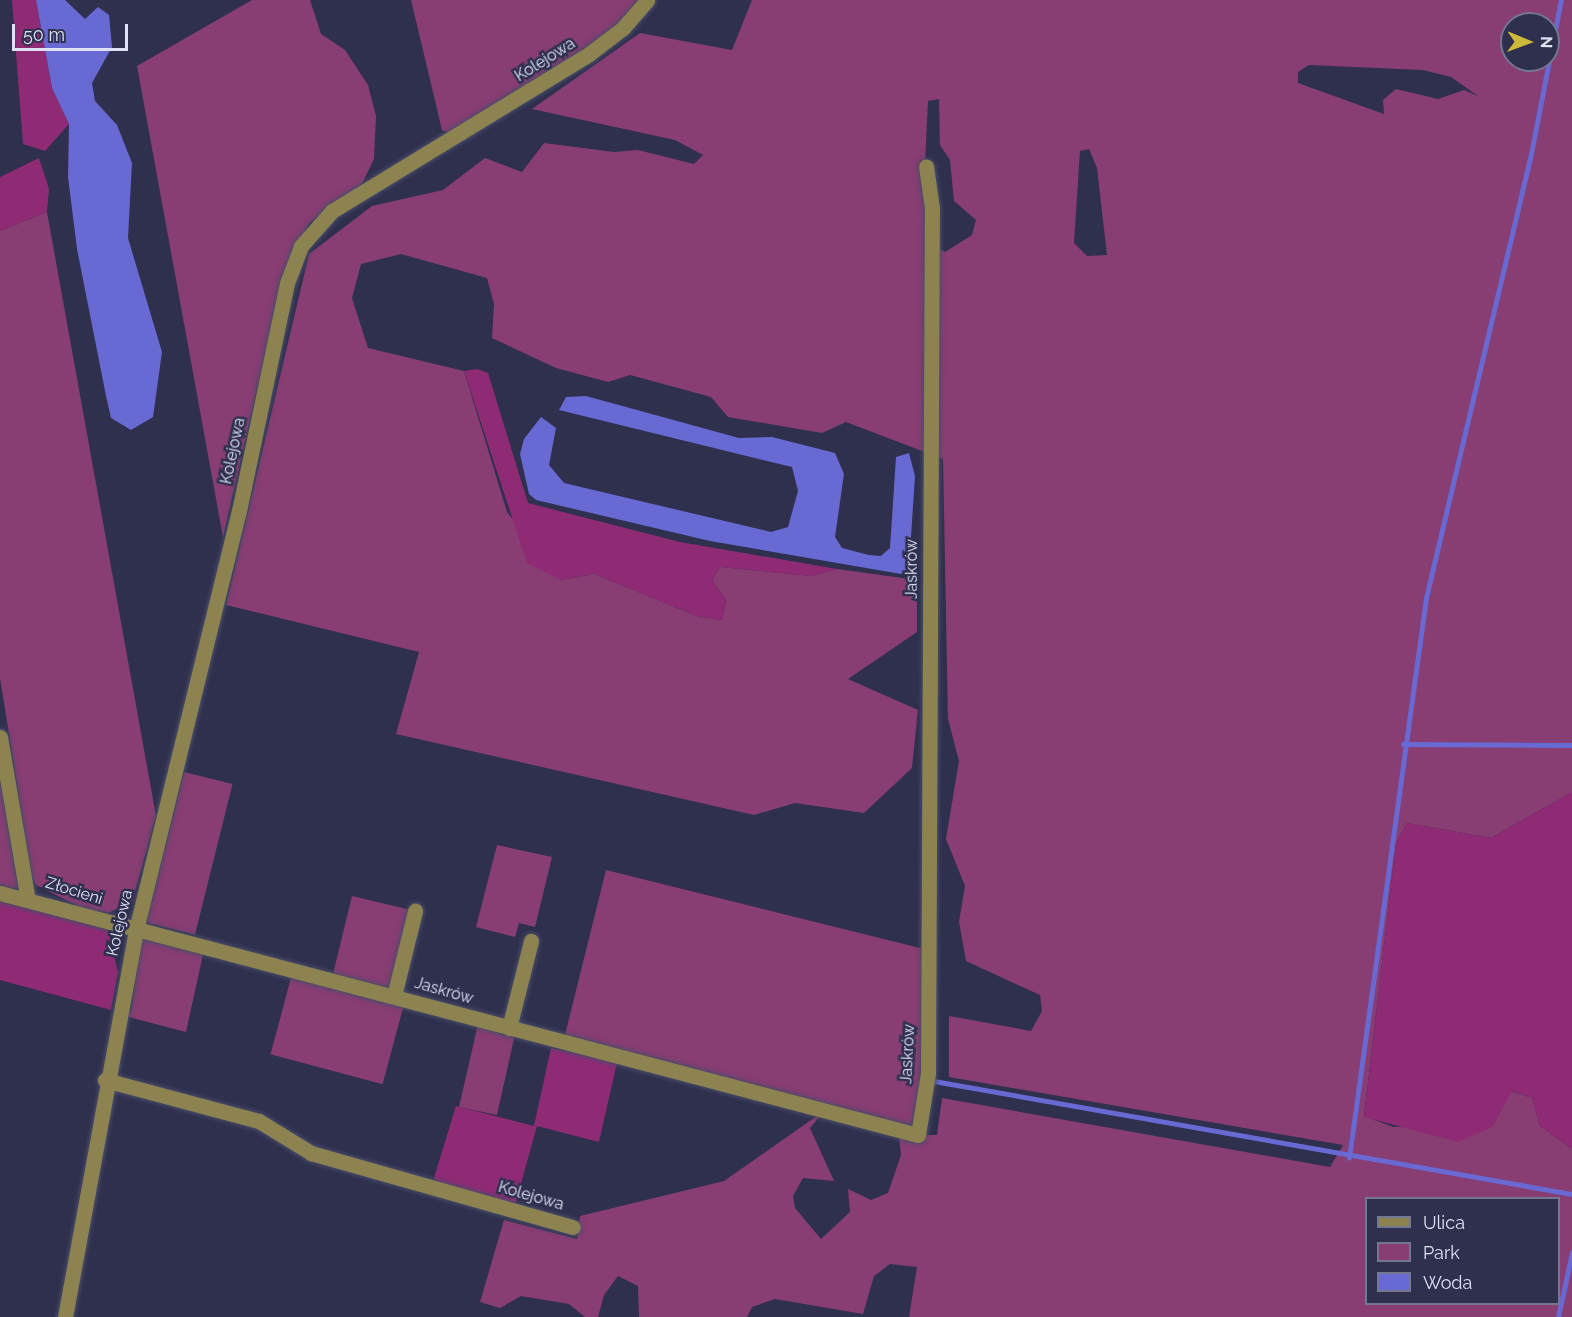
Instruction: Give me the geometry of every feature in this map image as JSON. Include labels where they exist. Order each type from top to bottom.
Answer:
[{"type":"street","name":"Kolejowa","points":[[65,1317],[105,1080],[137,926],[239,511],[287,284],[301,246],[332,211],[589,54],[623,28],[647,0]]},
{"type":"street","name":"Jaskrów","points":[[137,926],[509,1028],[918,1135],[928,1073],[932,208],[926,166]]},
{"type":"street","points":[[0,737],[27,895]]},
{"type":"street","name":"Złocieni","points":[[0,892],[27,895],[137,926]]},
{"type":"street","points":[[393,996],[416,911]]},
{"type":"street","points":[[509,1028],[531,941]]},
{"type":"street","name":"Kolejowa","points":[[105,1080],[259,1121],[310,1153],[573,1227]]},
{"type":"green space","points":[[252,0],[310,0],[321,34],[345,50],[368,85],[376,116],[374,159],[360,188],[309,223],[296,246],[282,280],[223,537],[137,66]]},
{"type":"green space","points":[[411,0],[646,0],[594,48],[451,134],[442,130]]},
{"type":"green space","points":[[752,0],[1572,0],[1572,792],[1491,838],[1407,823],[1396,843],[1364,1116],[1393,1127],[1492,1127],[1511,1091],[1532,1098],[1540,1126],[1572,1149],[1572,1317],[909,1317],[917,1267],[890,1264],[874,1276],[863,1314],[775,1299],[752,1307],[747,1317],[639,1317],[638,1286],[618,1276],[604,1295],[598,1317],[585,1317],[569,1304],[521,1296],[500,1308],[480,1302],[504,1220],[577,1239],[580,1216],[724,1181],[824,1111],[564,1039],[606,870],[928,950],[927,1135],[937,1135],[942,1098],[1330,1167],[1343,1145],[949,1077],[949,1016],[1031,1031],[1042,1011],[1040,995],[966,961],[959,922],[965,886],[946,839],[959,761],[948,719],[943,459],[846,422],[822,433],[728,417],[711,397],[630,375],[608,382],[556,368],[492,338],[494,304],[487,278],[401,254],[361,264],[352,298],[368,348],[464,371],[507,512],[561,580],[594,574],[697,616],[722,620],[726,600],[712,580],[720,567],[811,576],[837,569],[917,580],[917,632],[848,679],[918,710],[912,768],[864,813],[795,803],[754,815],[396,734],[419,652],[226,605],[309,254],[372,206],[443,190],[485,158],[522,172],[544,143],[614,152],[638,150],[694,164],[703,155],[675,140],[532,109],[640,33],[732,50]],"holes":[[[1309,65],[1423,70],[1451,77],[1478,96],[1464,90],[1438,99],[1396,89],[1383,100],[1384,114],[1298,83],[1298,72]],[[939,99],[940,145],[950,160],[954,201],[976,220],[972,235],[945,252],[930,244],[924,185],[928,101]],[[1089,149],[1097,168],[1107,255],[1087,256],[1074,243],[1080,151]],[[824,1111],[898,1128],[901,1155],[888,1193],[871,1200],[848,1189],[850,1212],[821,1239],[795,1208],[793,1196],[803,1178],[834,1181],[810,1128]]]},
{"type":"green space","points":[[47,212],[156,816],[132,902],[108,913],[80,907],[36,885],[32,877],[0,678],[0,231]]},
{"type":"green space","points":[[184,772],[233,784],[195,934],[147,922]]},
{"type":"green space","points":[[0,782],[18,888],[0,887]]},
{"type":"green space","points":[[497,845],[552,857],[535,927],[519,923],[515,937],[476,927]]},
{"type":"green space","points":[[352,896],[411,910],[391,985],[385,988],[333,974]]},
{"type":"green space","points":[[147,936],[204,950],[186,1032],[125,1016],[131,1012],[141,940]]},
{"type":"green space","points":[[292,974],[404,1004],[383,1084],[271,1054]]},
{"type":"green space","points":[[478,1024],[502,1035],[515,1034],[497,1115],[459,1107]]},
{"type":"shaded area","points":[[12,0],[36,0],[52,88],[69,124],[45,151],[23,144]]},
{"type":"shaded area","points":[[39,158],[49,189],[47,212],[0,231],[0,177]]},
{"type":"shaded area","points":[[477,369],[488,373],[528,503],[680,542],[837,569],[811,576],[720,567],[712,580],[726,600],[722,620],[697,616],[594,574],[561,580],[527,563],[464,371]]},
{"type":"shaded area","points":[[1572,792],[1572,1149],[1540,1126],[1532,1098],[1512,1091],[1492,1127],[1458,1142],[1364,1117],[1396,843],[1407,823],[1491,838]]},
{"type":"shaded area","points":[[0,900],[108,930],[118,972],[111,1010],[0,980]]},
{"type":"shaded area","points":[[551,1048],[617,1063],[599,1142],[537,1126],[515,1205],[433,1181],[456,1106],[534,1126]]},
{"type":"water","points":[[36,0],[65,0],[85,19],[98,7],[109,15],[112,47],[92,83],[95,101],[117,125],[132,163],[128,238],[162,352],[153,417],[131,430],[111,418],[106,396],[77,249],[68,177],[69,124],[52,88]]},
{"type":"water","points":[[586,396],[739,438],[772,437],[835,453],[844,474],[835,537],[842,548],[869,555],[881,556],[890,548],[896,457],[909,453],[915,476],[909,567],[901,574],[710,541],[536,500],[529,494],[520,454],[524,439],[541,417],[556,428],[549,465],[564,483],[771,532],[788,527],[798,491],[792,467],[559,410],[566,397]]},
{"type":"waterway","points":[[1349,1158],[1426,598],[1530,159],[1561,0]]},
{"type":"waterway","points":[[1403,744],[1572,745]]},
{"type":"waterway","points":[[934,1081],[1572,1194]]},
{"type":"waterway","points":[[1558,1317],[1572,1252]]}]
